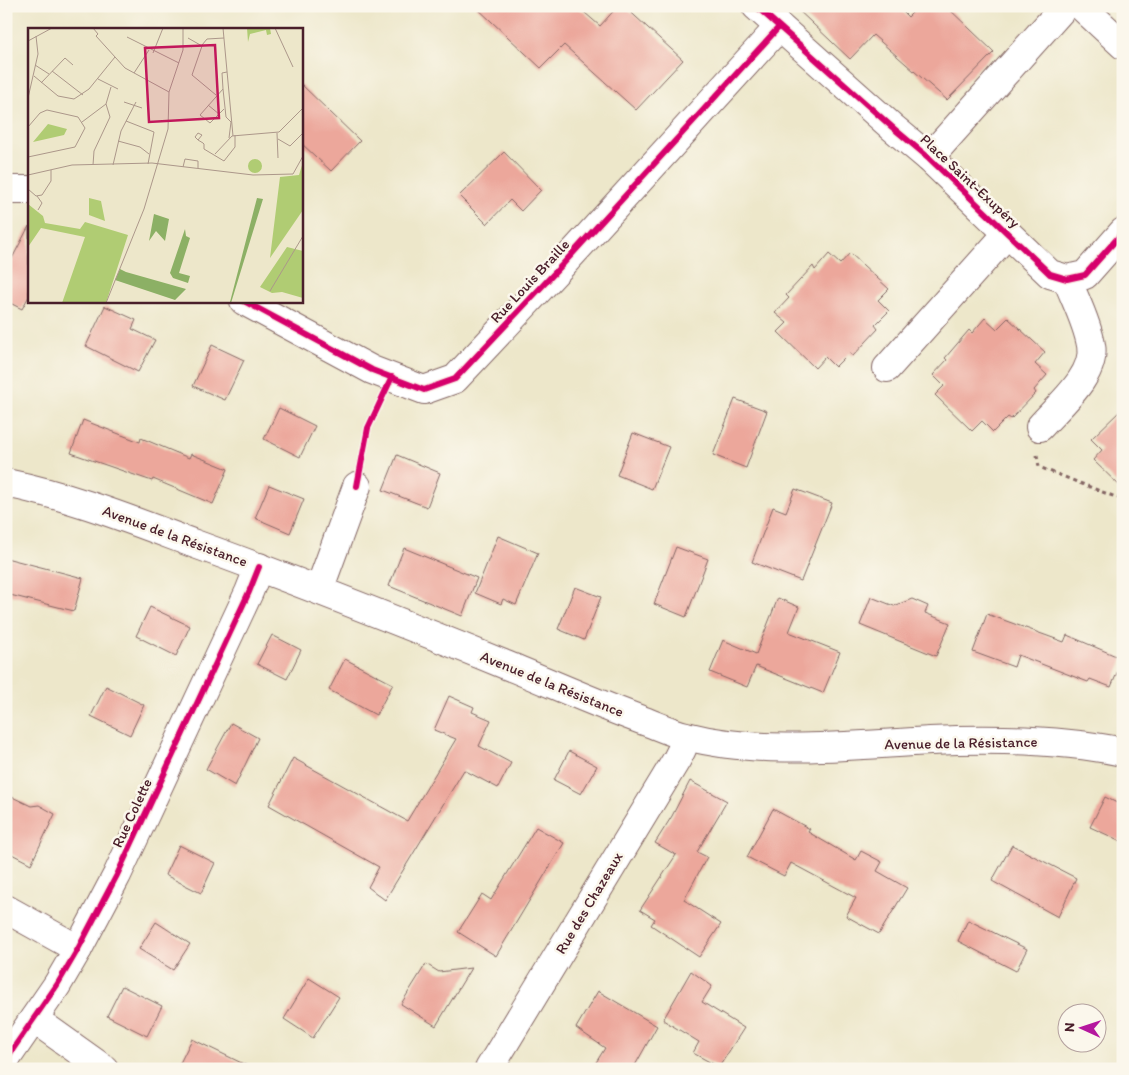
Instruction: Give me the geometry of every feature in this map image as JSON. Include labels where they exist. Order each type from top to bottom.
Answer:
[{"type":"street","name":"Place Saint-Exupéry","points":[[756,6],[929,158],[1050,274],[1067,280]]},
{"type":"street","name":"Place Saint-Exupéry","points":[[929,158],[1065,6]]},
{"type":"street","points":[[1081,6],[1123,45]]},
{"type":"street","name":"Rue Louis Braille","points":[[246,302],[372,370],[424,390],[455,379],[562,265],[779,27]]},
{"type":"street","points":[[6,190],[28,190]]},
{"type":"street","points":[[1040,427],[1083,379],[1090,363],[1092,346],[1067,280],[1085,275],[1123,232]]},
{"type":"street","name":"Place Saint-Exupéry","points":[[887,368],[1007,234]]},
{"type":"street","name":"Avenue de la Résistance","points":[[6,483],[50,492],[259,567],[506,665],[621,713],[685,736],[713,741],[774,747],[824,748],[1010,739],[1063,742],[1123,752]]},
{"type":"street","points":[[319,590],[357,486]]},
{"type":"street","name":"Rue Colette","points":[[6,1059],[78,950],[117,875],[259,567]]},
{"type":"street","name":"Rue des Chazeaux","points":[[489,1069],[677,759],[685,736]]},
{"type":"street","points":[[6,909],[78,950]]},
{"type":"street","points":[[34,1019],[104,1069]]},
{"type":"path","points":[[1040,427],[1037,454],[1039,467],[1123,500]]},
{"type":"building","points":[[475,6],[577,6],[600,26],[618,6],[624,6],[683,60],[636,110],[564,45],[541,68]]},
{"type":"building","points":[[794,6],[897,6],[908,17],[919,6],[946,6],[994,52],[947,100],[873,35],[850,59]]},
{"type":"building","points":[[302,85],[360,141],[331,171],[302,144]]},
{"type":"building","points":[[504,152],[541,190],[521,211],[510,200],[487,224],[459,196]]},
{"type":"building","points":[[28,228],[28,298],[22,309],[6,301],[6,270]]},
{"type":"building","points":[[850,253],[889,289],[878,300],[889,311],[875,325],[878,329],[853,356],[849,353],[835,367],[825,357],[815,368],[778,332],[787,323],[775,313],[789,298],[786,295],[813,266],[815,270],[829,254],[840,264]]},
{"type":"building","points":[[105,306],[136,320],[132,329],[155,340],[138,372],[86,346]]},
{"type":"building","points":[[985,318],[997,329],[1008,318],[1045,352],[1035,364],[1047,375],[1034,390],[1036,393],[1011,419],[1008,417],[993,432],[982,421],[972,431],[935,395],[944,386],[933,375],[947,360],[945,358],[969,330],[972,333]]},
{"type":"building","points":[[212,345],[244,360],[225,400],[193,386]]},
{"type":"building","points":[[735,399],[767,411],[746,468],[713,455]]},
{"type":"building","points":[[279,408],[315,426],[300,457],[264,439]]},
{"type":"building","points":[[1123,408],[1123,489],[1093,460],[1102,450],[1091,439]]},
{"type":"building","points":[[83,420],[140,442],[141,438],[189,458],[191,454],[228,469],[213,504],[153,479],[152,481],[71,453]]},
{"type":"building","points":[[633,433],[669,447],[652,489],[617,475]]},
{"type":"building","points":[[397,455],[440,473],[427,507],[383,490]]},
{"type":"building","points":[[269,485],[304,499],[290,533],[255,518]]},
{"type":"building","points":[[795,489],[832,503],[801,581],[752,562],[773,507],[786,512]]},
{"type":"building","points":[[498,536],[538,553],[516,605],[503,599],[501,604],[475,593]]},
{"type":"building","points":[[676,547],[708,559],[686,617],[654,604]]},
{"type":"building","points":[[404,548],[477,578],[462,616],[389,586]]},
{"type":"building","points":[[6,558],[83,578],[74,611],[6,594]]},
{"type":"building","points":[[575,587],[601,597],[584,640],[558,629]]},
{"type":"building","points":[[871,597],[894,606],[912,599],[928,606],[925,613],[950,623],[936,656],[860,625]]},
{"type":"building","points":[[778,598],[799,607],[789,632],[840,652],[823,693],[756,666],[747,687],[710,672],[723,640],[756,654]]},
{"type":"building","points":[[150,607],[190,626],[176,656],[136,636]]},
{"type":"building","points":[[987,614],[1064,642],[1067,635],[1123,659],[1111,687],[1090,679],[1088,682],[1018,655],[1014,667],[973,652]]},
{"type":"building","points":[[272,635],[301,650],[287,679],[257,664]]},
{"type":"building","points":[[345,659],[393,684],[376,715],[329,690]]},
{"type":"building","points":[[106,686],[144,705],[130,735],[91,716]]},
{"type":"building","points":[[449,696],[474,707],[472,712],[491,720],[479,746],[511,763],[498,788],[464,770],[385,900],[368,887],[379,867],[269,805],[293,758],[407,821],[456,739],[434,730]]},
{"type":"building","points":[[231,723],[258,738],[235,786],[206,769]]},
{"type":"building","points":[[569,751],[597,766],[581,794],[554,780]]},
{"type":"building","points":[[690,781],[727,801],[697,852],[707,857],[684,900],[721,924],[699,957],[651,925],[655,919],[640,910],[676,855],[655,843],[672,816]]},
{"type":"building","points":[[6,794],[31,806],[39,805],[55,814],[31,864],[6,851]]},
{"type":"building","points":[[1105,797],[1123,806],[1123,842],[1090,827]]},
{"type":"building","points":[[773,809],[810,829],[808,832],[856,860],[861,851],[882,862],[877,871],[907,888],[879,934],[846,916],[856,898],[791,863],[784,876],[747,857]]},
{"type":"building","points":[[536,827],[564,843],[496,956],[458,932],[482,894],[491,900]]},
{"type":"building","points":[[179,845],[215,863],[201,893],[165,875]]},
{"type":"building","points":[[1012,845],[1076,878],[1058,917],[992,881]]},
{"type":"building","points":[[968,920],[1027,949],[1016,971],[958,941]]},
{"type":"building","points":[[156,922],[190,944],[173,970],[139,949]]},
{"type":"building","points":[[426,964],[439,972],[471,968],[436,1026],[401,1004]]},
{"type":"building","points":[[691,971],[712,986],[702,1002],[744,1028],[719,1067],[693,1053],[699,1042],[663,1020]]},
{"type":"building","points":[[309,978],[339,997],[313,1038],[284,1019]]},
{"type":"building","points":[[122,986],[162,1006],[147,1036],[107,1016]]},
{"type":"building","points":[[598,991],[657,1026],[633,1069],[592,1069],[605,1048],[576,1028]]},
{"type":"building","points":[[192,1039],[254,1069],[177,1069]]},
{"type":"cycle path","points":[[756,6],[929,158],[1050,274],[1067,279],[1085,275],[1123,232]]},
{"type":"cycle path","points":[[246,302],[372,370],[424,390],[455,379],[562,265],[779,27]]},
{"type":"cycle path","points":[[357,486],[368,428],[392,377]]},
{"type":"cycle path","points":[[6,1059],[57,985],[117,875],[259,567]]}]
